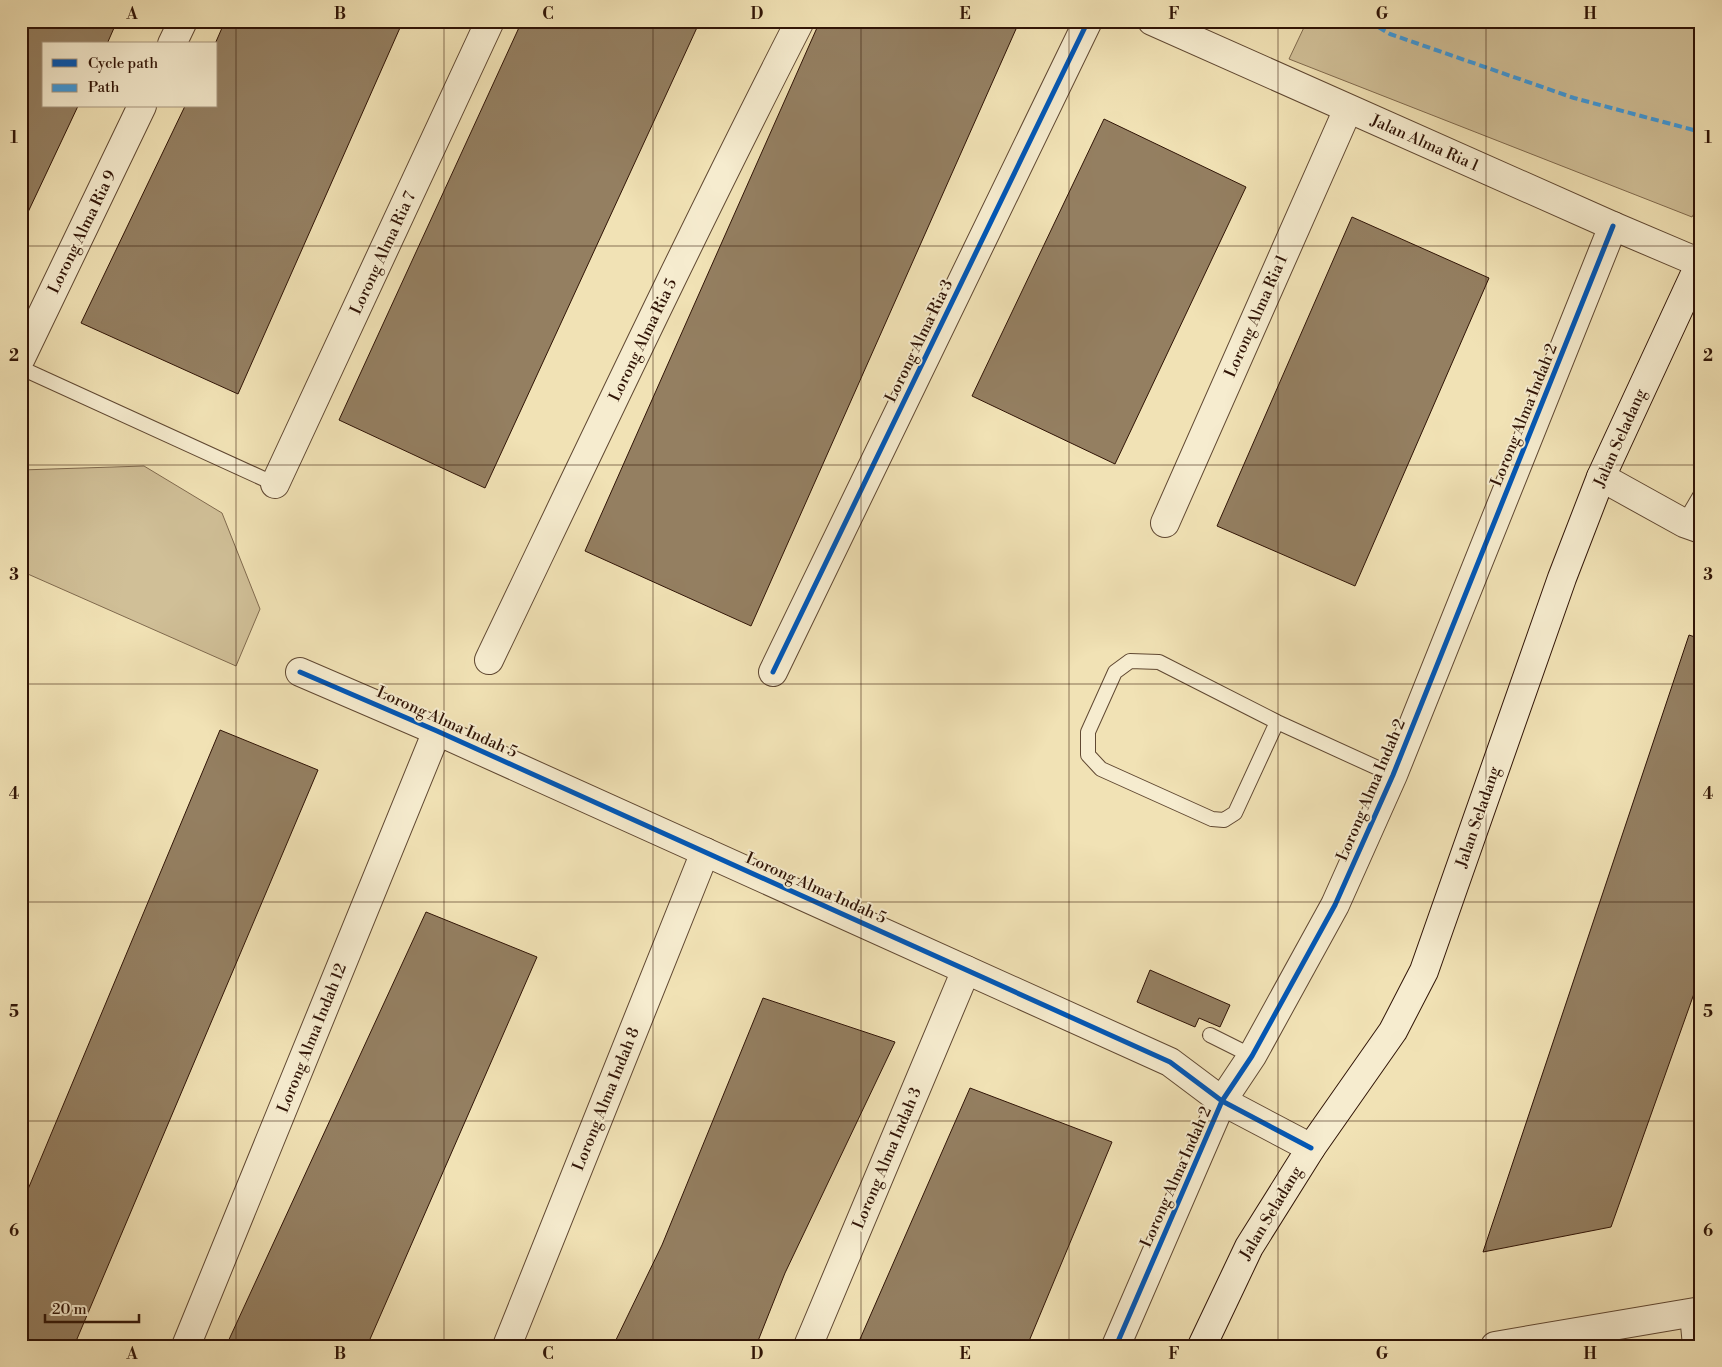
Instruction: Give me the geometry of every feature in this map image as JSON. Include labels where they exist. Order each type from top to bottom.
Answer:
[{"type":"street","points":[[173,42],[183,21]]},
{"type":"street","name":"Lorong Alma Ria 7","points":[[275,484],[490,21]]},
{"type":"street","name":"Lorong Alma Ria 5","points":[[489,660],[761,97],[800,21]]},
{"type":"street","name":"Lorong Alma Ria 3","points":[[773,672],[1088,21]]},
{"type":"street","name":"Jalan Alma Ria 1","points":[[1152,21],[1613,226],[1700,262]]},
{"type":"street","name":"Lorong Alma Ria 9","points":[[21,358],[141,108]]},
{"type":"street","name":"Lorong Alma Ria 1","points":[[1165,523],[1348,109]]},
{"type":"street","name":"Lorong Alma Indah 2","points":[[1116,1346],[1222,1101],[1252,1056],[1335,905],[1393,775],[1613,226]]},
{"type":"street","name":"Jalan Seladang","points":[[1202,1346],[1249,1247],[1311,1148],[1393,1030],[1424,971],[1558,587],[1601,477],[1700,262]]},
{"type":"street","points":[[1601,477],[1692,526],[1701,545]]},
{"type":"street","name":"Lorong Alma Indah 5","points":[[300,672],[437,731],[1170,1062],[1222,1101],[1311,1148]]},
{"type":"street","name":"Lorong Alma Indah 12","points":[[186,1346],[437,731]]},
{"type":"street","name":"Lorong Alma Indah 8","points":[[507,1346],[706,852]]},
{"type":"street","name":"Lorong Alma Indah 3","points":[[808,1346],[966,970]]},
{"type":"street","points":[[1495,1346],[1563,1340],[1694,1313]]},
{"type":"lane","points":[[21,368],[275,484]]},
{"type":"lane","points":[[1692,526],[1701,494]]},
{"type":"lane","points":[[1277,722],[1235,813],[1224,820],[1212,819],[1101,769],[1088,755],[1088,732],[1115,672],[1130,660],[1159,662],[1277,722],[1393,775]]},
{"type":"lane","points":[[1210,1035],[1252,1056]]},
{"type":"lane","points":[[1690,1346],[1694,1313]]},
{"type":"shaded area","points":[[1307,21],[1701,21],[1701,201],[1692,217],[1289,59]]},
{"type":"shaded area","points":[[144,466],[222,513],[260,609],[236,666],[21,571],[21,470]]},
{"type":"building","points":[[21,21],[117,21],[108,42],[42,42],[42,108],[77,108],[21,227]]},
{"type":"building","points":[[225,21],[403,21],[238,394],[81,323],[184,108],[218,108],[218,42],[216,42]]},
{"type":"building","points":[[522,21],[700,21],[485,488],[339,420]]},
{"type":"building","points":[[820,21],[1000,21],[1016,29],[751,626],[585,551]]},
{"type":"building","points":[[1104,119],[1246,187],[1115,464],[972,396]]},
{"type":"building","points":[[1352,217],[1489,278],[1355,586],[1217,526]]},
{"type":"building","points":[[1689,635],[1701,639],[1701,974],[1611,1227],[1483,1252]]},
{"type":"building","points":[[220,730],[318,770],[74,1346],[21,1346],[21,1206]]},
{"type":"building","points":[[426,912],[537,957],[367,1346],[226,1346]]},
{"type":"building","points":[[1150,970],[1230,1005],[1220,1027],[1199,1018],[1195,1027],[1137,1002]]},
{"type":"building","points":[[763,998],[895,1042],[785,1273],[756,1346],[613,1346],[662,1245]]},
{"type":"building","points":[[970,1088],[1112,1142],[1027,1346],[857,1346]]},
{"type":"marked path","points":[[1368,21],[1390,34],[1574,98],[1701,132]]},
{"type":"cycle path","points":[[773,672],[1088,21]]},
{"type":"cycle path","points":[[1116,1346],[1222,1101],[1252,1056],[1335,905],[1393,775],[1613,226]]},
{"type":"cycle path","points":[[300,672],[437,731],[1170,1062],[1222,1101],[1311,1148]]}]
